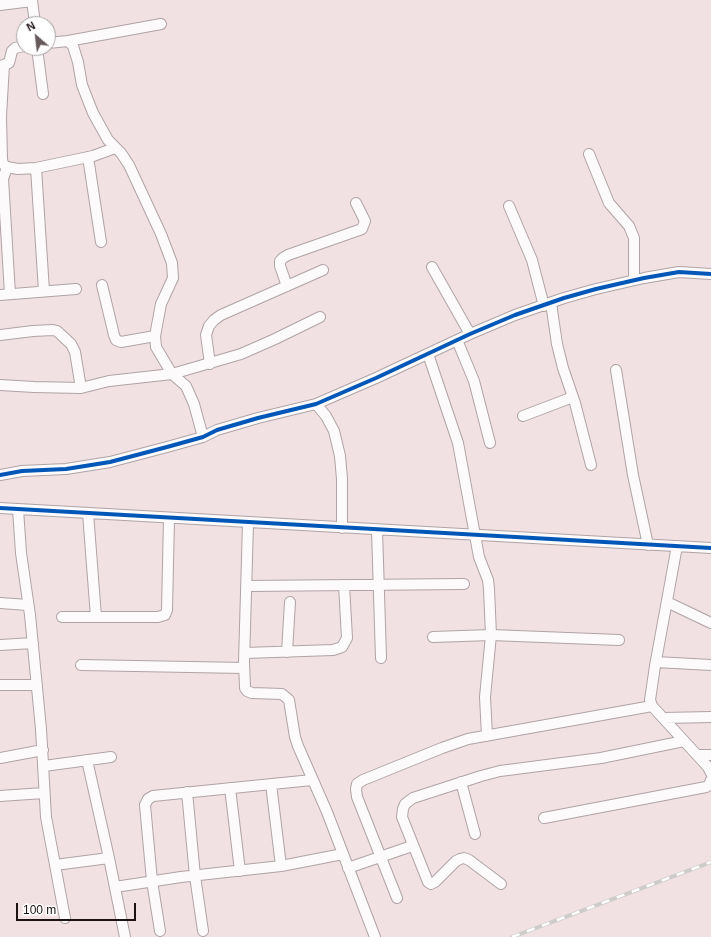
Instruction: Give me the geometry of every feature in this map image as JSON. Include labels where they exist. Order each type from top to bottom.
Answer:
[{"type":"street","points":[[0,5],[32,0],[33,16]]},
{"type":"street","points":[[56,42],[161,24]]},
{"type":"street","points":[[68,41],[74,49],[82,85],[93,113],[108,140],[121,153],[129,165],[161,234],[174,271],[173,278],[162,304],[155,336],[156,347],[172,374],[186,386],[194,404],[203,437]]},
{"type":"street","points":[[16,48],[12,51],[9,63],[2,66],[1,116],[3,164],[7,168],[36,168],[88,157],[115,148]]},
{"type":"street","points":[[38,56],[43,94]]},
{"type":"street","points":[[588,154],[609,203],[629,226],[634,238],[634,280]]},
{"type":"street","points":[[88,157],[101,242]]},
{"type":"street","points":[[7,168],[3,179],[5,294],[76,289]]},
{"type":"street","points":[[36,168],[44,291]]},
{"type":"street","points":[[287,286],[280,266],[280,262],[283,258],[362,230],[365,221],[356,203]]},
{"type":"street","points":[[509,206],[532,260],[548,304],[557,344],[591,465]]},
{"type":"street","points":[[432,267],[470,334]]},
{"type":"street","points":[[210,364],[206,335],[209,326],[220,315],[323,270]]},
{"type":"street","points":[[0,475],[22,471],[66,469],[110,462],[203,437],[217,430],[258,418],[316,404],[515,314],[596,289],[634,280],[679,272],[711,274]]},
{"type":"street","points":[[102,285],[116,340],[121,342],[155,336]]},
{"type":"street","points":[[0,385],[48,388],[81,388],[109,382],[172,374],[241,354],[320,317]]},
{"type":"street","points":[[0,335],[33,331],[57,331],[71,344],[75,352],[81,388]]},
{"type":"street","points":[[457,340],[474,381],[490,443]]},
{"type":"street","points":[[428,354],[458,443],[478,557],[488,585],[490,597],[491,635],[485,697],[487,736]]},
{"type":"street","points":[[616,370],[633,475],[648,545]]},
{"type":"street","points":[[523,416],[573,397]]},
{"type":"street","points":[[316,404],[326,416],[334,431],[340,456],[342,479],[342,528]]},
{"type":"street","points":[[0,508],[711,548]]},
{"type":"street","points":[[18,509],[21,553],[28,604],[43,750],[46,817],[65,918]]},
{"type":"street","points":[[88,513],[96,617]]},
{"type":"street","points":[[62,617],[158,617],[166,613],[170,518]]},
{"type":"street","points":[[248,523],[244,682],[247,691],[252,693],[278,693],[286,696],[289,700],[295,736],[312,780],[327,812],[375,937]]},
{"type":"street","points":[[377,530],[381,658]]},
{"type":"street","points":[[677,546],[656,662],[651,694],[652,706],[708,767],[711,773]]},
{"type":"street","points":[[246,586],[464,584]]},
{"type":"street","points":[[244,653],[333,650],[342,647],[347,638],[344,585]]},
{"type":"street","points":[[287,652],[290,602]]},
{"type":"street","points":[[667,602],[711,623]]},
{"type":"street","points":[[0,603],[28,604]]},
{"type":"street","points":[[433,637],[491,635],[619,640]]},
{"type":"street","points":[[0,645],[32,643]]},
{"type":"street","points":[[656,662],[711,664]]},
{"type":"street","points":[[81,665],[244,668]]},
{"type":"street","points":[[0,685],[37,685]]},
{"type":"street","points":[[397,898],[357,797],[357,784],[362,780],[442,748],[468,740],[652,706]]},
{"type":"street","points":[[664,718],[711,717]]},
{"type":"street","points":[[501,884],[469,860],[464,858],[456,861],[435,882],[431,884],[428,882],[412,846],[402,817],[403,809],[406,804],[413,798],[500,771],[601,758],[684,740]]},
{"type":"street","points":[[0,758],[43,750]]},
{"type":"street","points":[[697,755],[711,755]]},
{"type":"street","points":[[44,766],[111,757]]},
{"type":"street","points":[[87,760],[110,858],[125,937]]},
{"type":"street","points":[[160,931],[152,881],[145,805],[148,799],[153,796],[187,792],[312,780]]},
{"type":"street","points":[[544,818],[706,787],[709,785],[711,780]]},
{"type":"street","points":[[461,782],[475,834]]},
{"type":"street","points":[[271,784],[281,866]]},
{"type":"street","points":[[230,788],[240,871]]},
{"type":"street","points":[[187,792],[195,876],[203,931]]},
{"type":"street","points":[[0,796],[44,793]]},
{"type":"street","points":[[348,868],[381,858],[412,846]]},
{"type":"street","points":[[115,887],[152,881],[281,866],[343,854]]},
{"type":"street","points":[[55,865],[110,858]]},
{"type":"railway","points":[[512,937],[711,862]]},
{"type":"cycle path","points":[[0,475],[22,471],[66,469],[110,462],[203,437],[217,430],[258,418],[316,404],[470,334],[515,315],[564,298],[644,278],[679,272],[711,274]]},
{"type":"cycle path","points":[[0,508],[711,548]]}]
